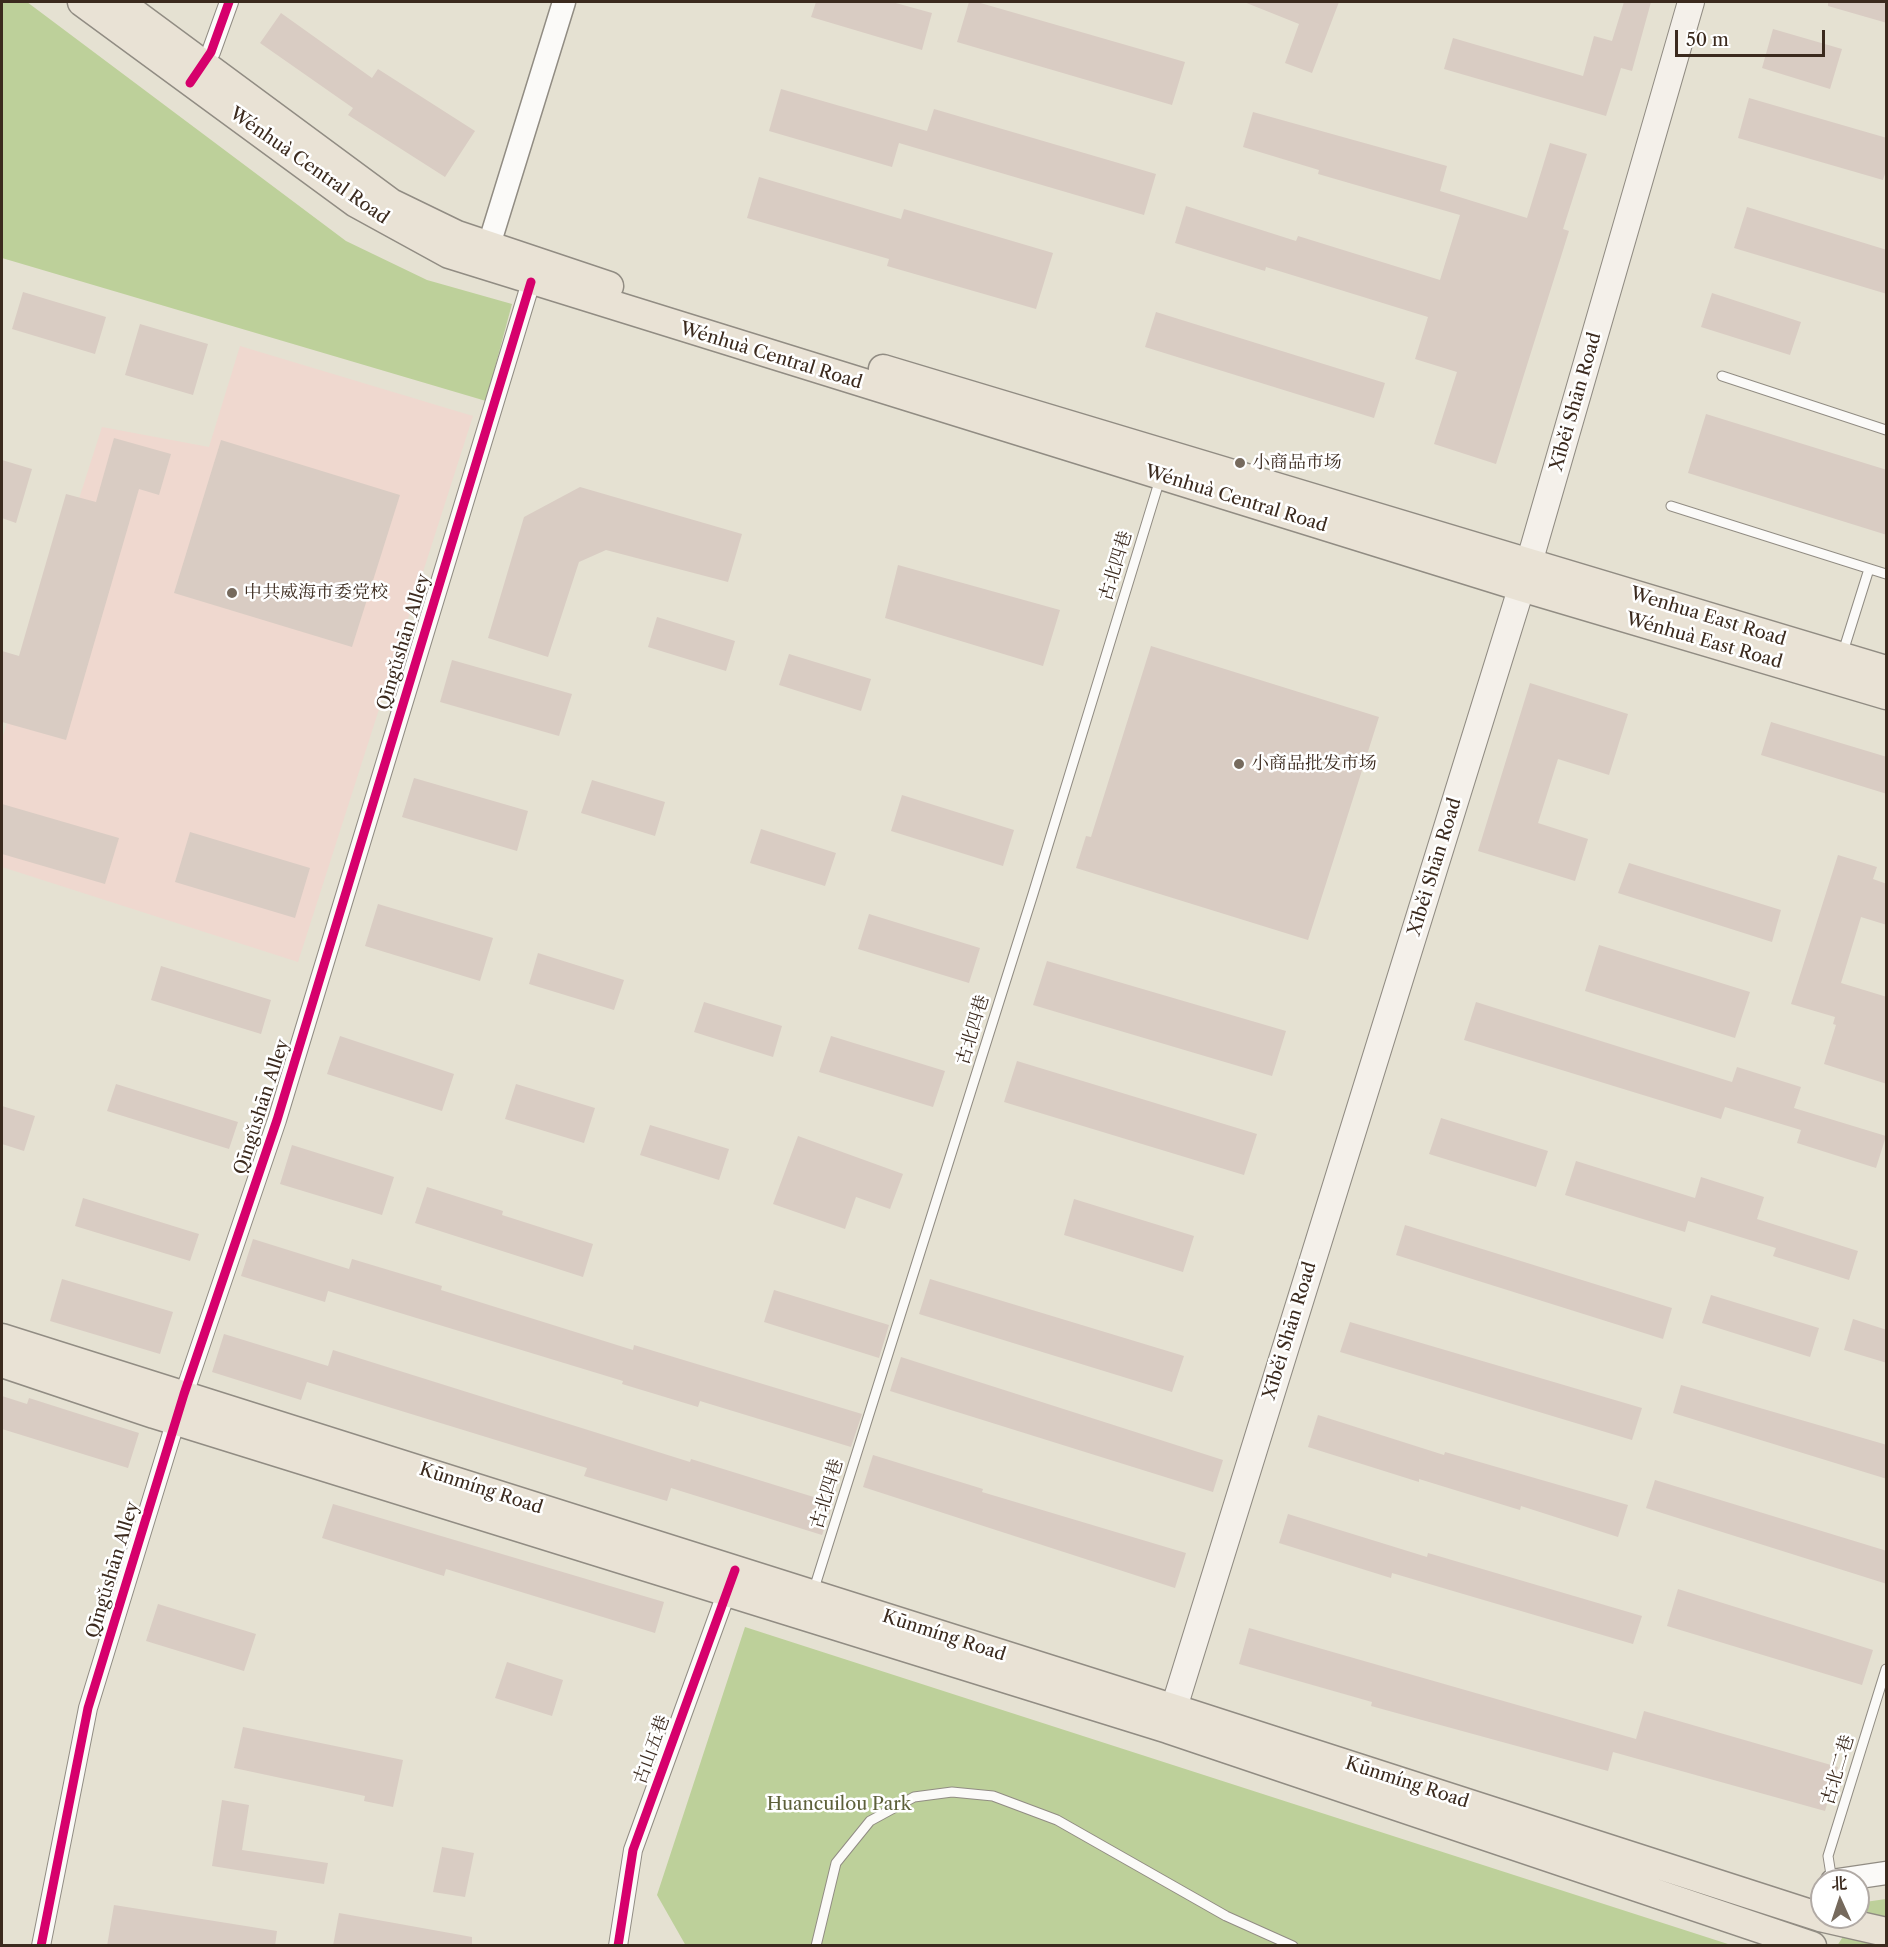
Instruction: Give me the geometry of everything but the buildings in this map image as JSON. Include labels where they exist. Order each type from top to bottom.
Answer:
[{"type":"main road","name":"Wénhuà Central Road","points":[[82,2],[197,73],[356,203],[418,240],[449,255],[486,255],[531,282],[1161,476],[1525,575]]},
{"type":"main road","points":[[118,2],[197,73]]},
{"type":"main road","name":"Xīběi Shān Road","points":[[1171,1719],[1525,575],[1691,2]]},
{"type":"main road","points":[[486,255],[643,297],[1525,575]]},
{"type":"main road","name":"Wenhua East Road","points":[[1525,575],[1841,656],[1887,670]]},
{"type":"main road","name":"Wénhuà East Road","points":[[1525,575],[1887,695]]},
{"type":"main road","name":"Kūnmíng Road","points":[[2,1338],[184,1394],[731,1581],[813,1594],[1171,1719]]},
{"type":"main road","name":"Kūnmíng Road","points":[[2,1363],[177,1421],[731,1581],[1171,1719],[1816,1930],[1887,1932]]},
{"type":"street","points":[[197,73],[211,52],[229,2]]},
{"type":"street","points":[[486,255],[564,2]]},
{"type":"street","name":"Qīngǔshān Alley","points":[[41,1946],[88,1708],[184,1394],[277,1120],[531,282]]},
{"type":"street","name":"古山五巷","points":[[618,1946],[633,1850],[731,1581]]},
{"type":"street","points":[[1870,1875],[1887,1873]]},
{"type":"lane","points":[[1722,376],[1887,430]]},
{"type":"lane","name":"古北四巷","points":[[813,1594],[1161,476]]},
{"type":"lane","points":[[1671,506],[1887,574]]},
{"type":"lane","points":[[1841,656],[1869,569]]},
{"type":"lane","name":"古北二巷","points":[[1830,1869],[1828,1856],[1887,1669]]},
{"type":"lane","points":[[816,1946],[836,1863],[870,1821],[914,1797],[952,1792],[993,1796],[1057,1820],[1226,1916],[1293,1946]]},
{"type":"shaded area","name":"中共威海市委党校","points":[[240,346],[473,416],[298,962],[2,867],[2,739],[102,427],[209,447]]},
{"type":"green space","points":[[2,2],[27,2],[346,241],[427,280],[512,304],[486,401],[2,258]]},
{"type":"green space","name":"Huancuilou Park","points":[[745,1627],[1731,1945],[686,1946],[657,1895]]},
{"type":"green space","points":[[1886,1899],[1886,1945],[1837,1946],[1848,1929],[1870,1929],[1870,1901]]},
{"type":"cycle path","points":[[190,83],[211,52],[229,2]]},
{"type":"cycle path","points":[[41,1946],[88,1708],[184,1394],[277,1120],[531,282]]},
{"type":"cycle path","points":[[618,1946],[633,1850],[735,1570]]},
{"type":"place","name":"小商品市场","points":[[1240,463]]},
{"type":"place","name":"中共威海市委党校","points":[[232,593]]},
{"type":"place","name":"小商品批发市场","points":[[1239,764]]}]
